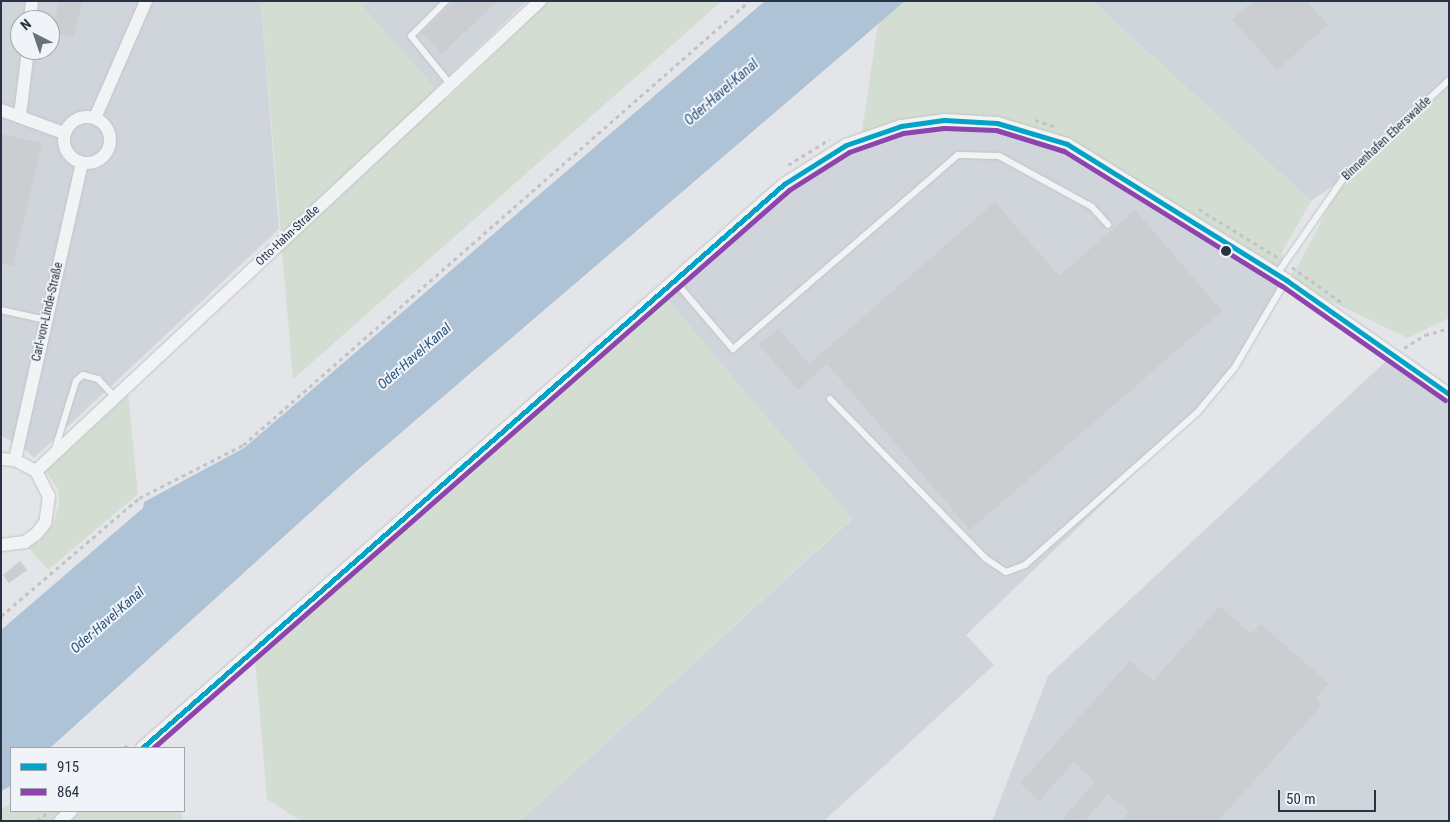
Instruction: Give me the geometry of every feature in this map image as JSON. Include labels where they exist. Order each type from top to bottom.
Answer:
[{"type":"street","points":[[95,118],[146,1]]},
{"type":"street","name":"Otto-Hahn-Straße","points":[[36,471],[540,1]]},
{"type":"street","points":[[20,115],[27,60]]},
{"type":"street","points":[[1,110],[20,115],[64,133]]},
{"type":"street","points":[[78,118],[95,118],[107,127],[110,147],[97,161],[82,163],[66,150],[64,133],[78,118]]},
{"type":"street","points":[[137,745],[784,184],[826,155],[879,132],[944,120],[998,123],[1066,144],[1282,277],[1449,394]]},
{"type":"street","name":"Carl-von-Linde-Straße","points":[[15,460],[82,163]]},
{"type":"street","points":[[1,460],[15,460],[36,471],[49,496],[45,523],[25,542],[1,545]]},
{"type":"street","points":[[60,821],[70,812]]},
{"type":"lane","points":[[446,1],[411,36],[451,85]]},
{"type":"lane","name":"Binnenhafen Eberswalde","points":[[830,399],[985,558],[1006,572],[1025,565],[1197,413],[1235,367],[1282,277],[1285,262],[1343,179],[1449,80]]},
{"type":"lane","points":[[673,279],[733,349],[958,155],[999,156],[1092,208],[1108,225]]},
{"type":"lane","points":[[1,310],[46,320]]},
{"type":"lane","points":[[54,455],[76,382],[89,374],[115,397]]},
{"type":"path","points":[[1,616],[139,498],[243,445],[749,1]]},
{"type":"path","points":[[1032,119],[1057,127]]},
{"type":"path","points":[[780,172],[832,137]]},
{"type":"path","points":[[1194,207],[1285,262],[1343,304]]},
{"type":"path","points":[[1404,348],[1425,335],[1449,328]]},
{"type":"path","points":[[1399,345],[1411,353]]},
{"type":"path","points":[[37,821],[48,812]]},
{"type":"shaded area","points":[[1,1],[261,1],[279,229],[34,458],[23,447],[1,436]]},
{"type":"shaded area","points":[[261,1],[367,1],[362,6],[446,100],[549,1],[722,1],[293,379]]},
{"type":"shaded area","points":[[367,1],[527,1],[435,89],[362,6]]},
{"type":"shaded area","points":[[905,1],[1092,1],[1311,201],[1282,252],[1286,280],[1085,153],[969,121],[861,138],[878,24]]},
{"type":"shaded area","points":[[1092,1],[1449,1],[1449,80],[1343,179],[1311,201]]},
{"type":"shaded area","points":[[1449,80],[1449,318],[1408,338],[1286,280],[1298,266],[1343,179]]},
{"type":"shaded area","points":[[969,121],[1040,135],[1286,280],[1235,367],[1197,413],[966,635],[994,665],[824,821],[520,821],[852,519],[660,291],[755,209],[861,138]]},
{"type":"shaded area","points":[[660,291],[852,518],[520,821],[301,821],[267,799],[255,658]]},
{"type":"shaded area","points":[[1386,361],[1449,402],[1449,821],[992,821],[1048,676]]},
{"type":"shaded area","points":[[128,395],[138,494],[48,570],[27,546],[40,541],[54,522],[59,504],[58,489],[46,471]]},
{"type":"shaded area","points":[[10,804],[10,812],[181,812],[183,821],[1,821],[1,809]]},
{"type":"water","name":"Oder-Havel-Kanal","points":[[765,1],[905,1],[354,473],[51,747],[10,747],[10,786],[1,791],[1,630],[143,508],[144,502],[244,448]]},
{"type":"building","points":[[59,1],[83,1],[74,37],[60,34],[60,10],[57,10]]},
{"type":"building","points":[[454,1],[497,1],[442,54],[422,33]]},
{"type":"building","points":[[1253,1],[1307,1],[1328,25],[1277,70],[1232,19]]},
{"type":"building","points":[[1,134],[42,143],[13,266],[1,263]]},
{"type":"building","points":[[995,202],[1059,276],[1135,210],[1222,311],[970,530],[827,364],[798,390],[759,345],[778,328],[809,364]]},
{"type":"building","points":[[20,561],[27,570],[9,583],[3,575]]},
{"type":"building","points":[[1220,606],[1251,634],[1261,624],[1329,684],[1316,699],[1322,705],[1218,821],[1122,821],[1129,812],[1108,794],[1085,821],[1061,821],[1095,782],[1074,762],[1039,801],[1020,783],[1130,661],[1153,681]]},
{"type":"transit line","name":"915","points":[[143,747],[784,184],[846,145],[901,126],[944,120],[997,123],[1067,144],[1286,280],[1449,394]]},
{"type":"transit line","name":"864","points":[[154,747],[789,190],[849,152],[903,133],[944,128],[996,130],[1064,151],[1282,286],[1445,400]]}]
